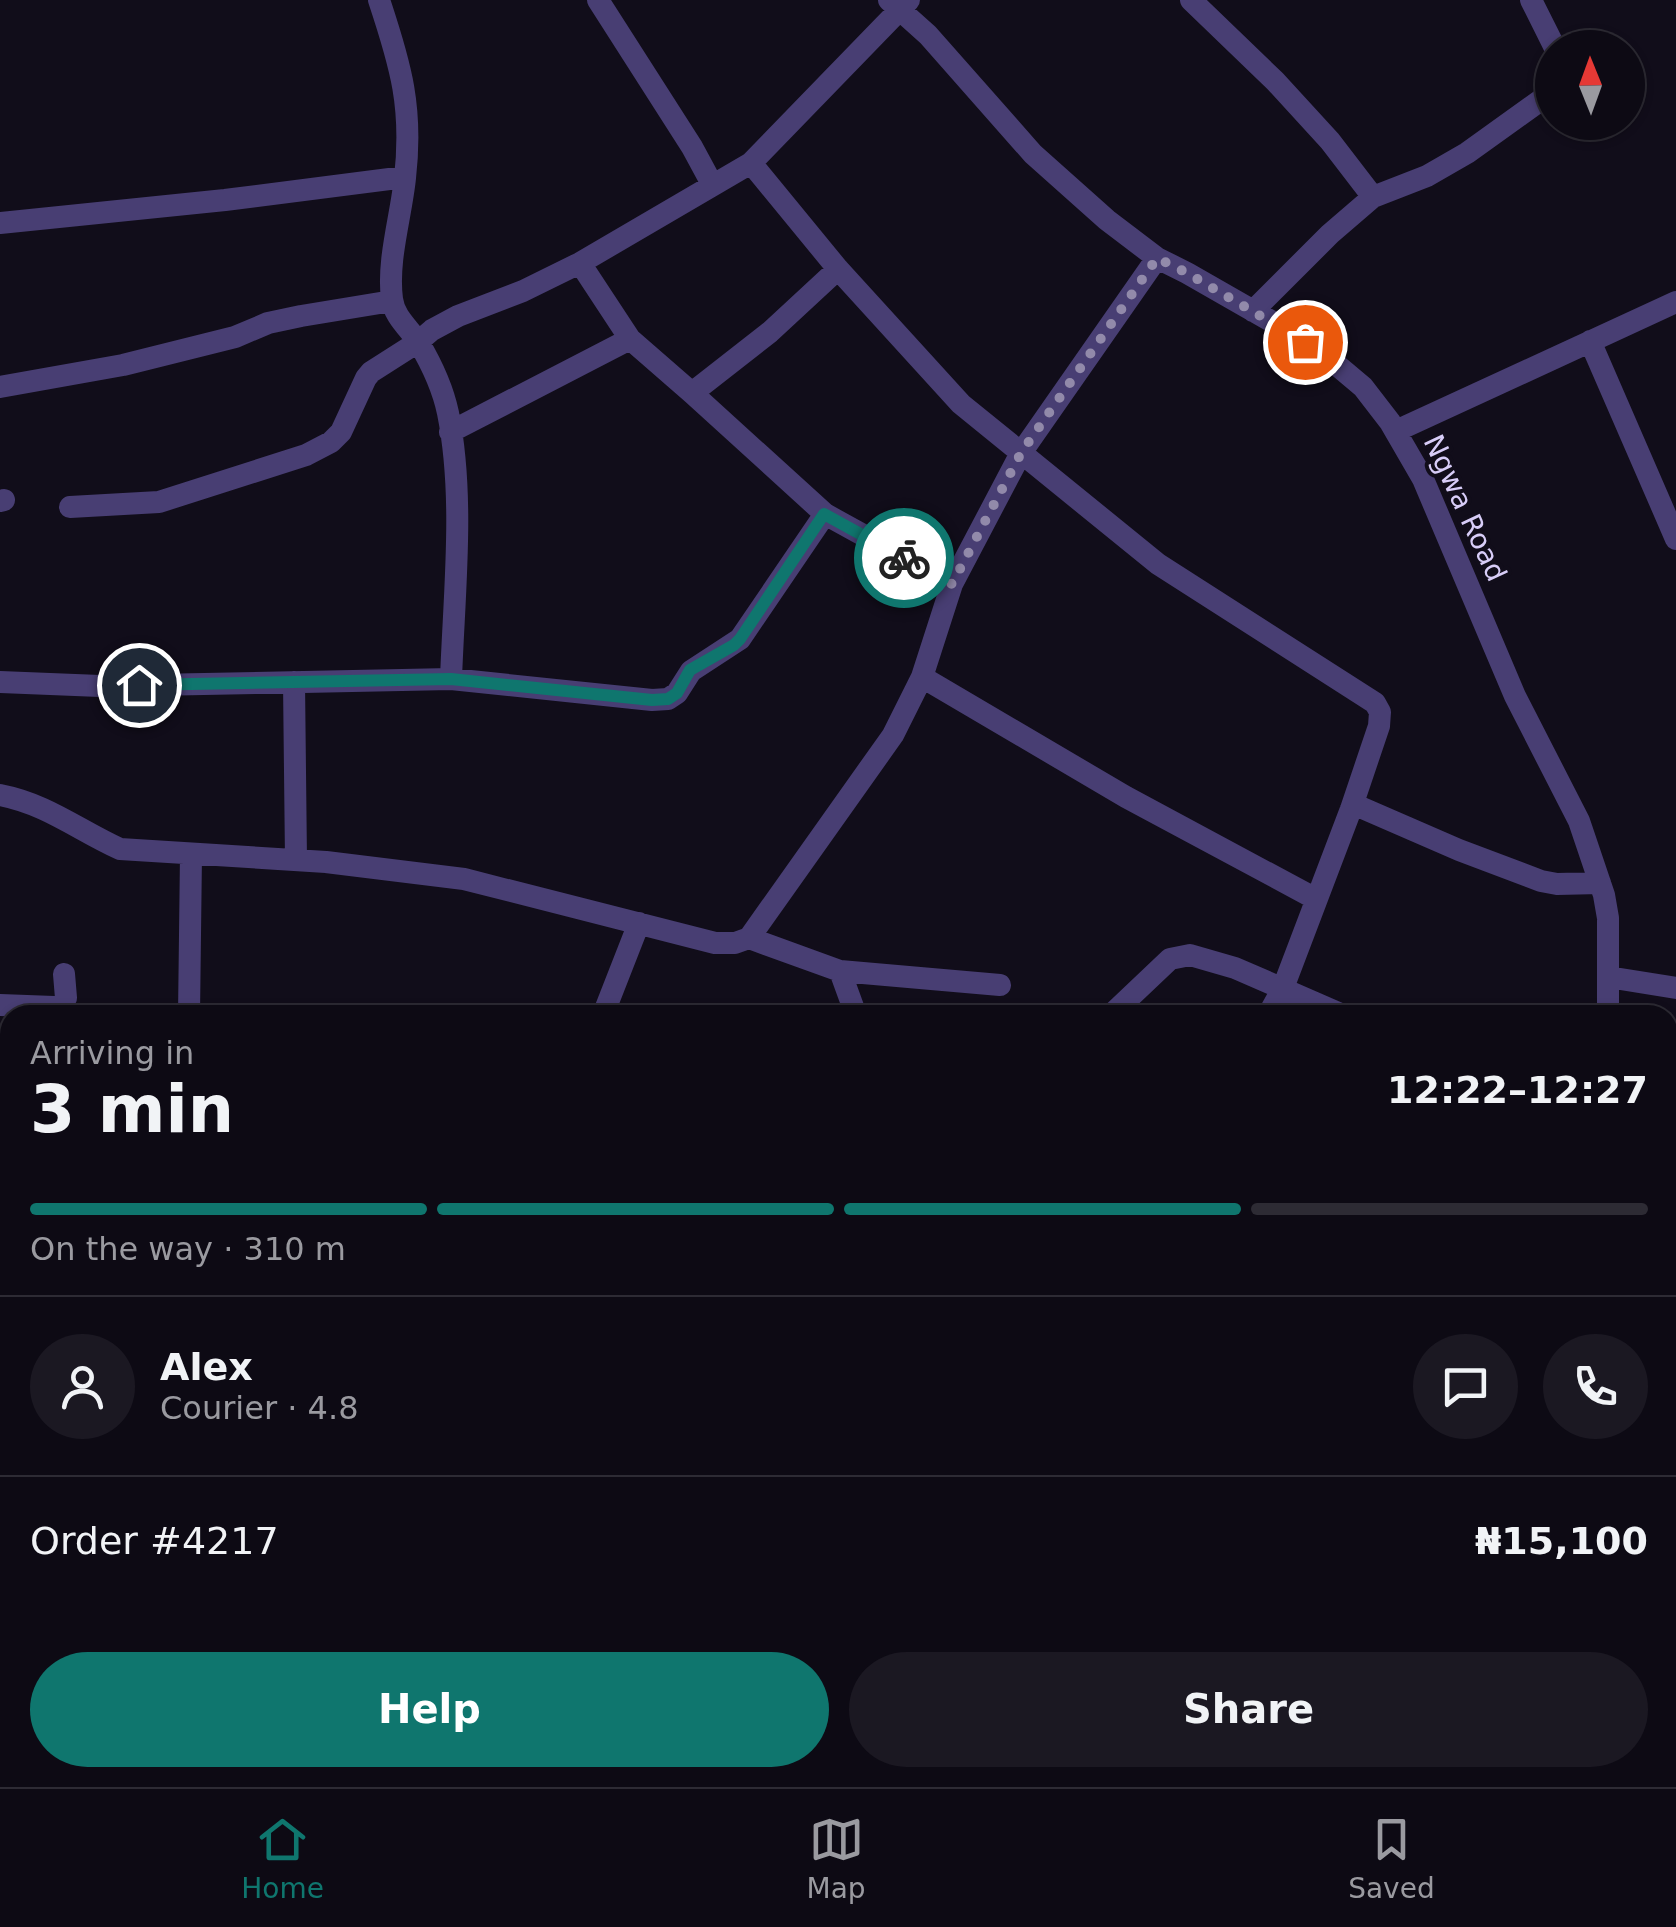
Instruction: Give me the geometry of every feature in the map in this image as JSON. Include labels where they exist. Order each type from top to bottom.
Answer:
[{"type":"street","points":[[379,0],[398,56],[409,128],[392,301],[438,380],[448,413],[455,468],[451,679]]},
{"type":"street","points":[[598,0],[712,184]]},
{"type":"street","points":[[1191,0],[1330,140],[1374,198]]},
{"type":"street","points":[[1530,0],[1546,30]]},
{"type":"street","points":[[70,507],[159,502],[306,455],[332,442],[371,372],[432,330],[580,263],[751,162],[899,3]]},
{"type":"street","name":"Ngwa Road","points":[[899,3],[1033,154],[1107,220],[1157,258],[1285,329],[1344,369],[1396,431],[1423,479],[1515,696],[1579,820],[1608,918],[1608,1005]]},
{"type":"street","points":[[1253,311],[1330,234],[1374,198],[1454,161],[1535,104]]},
{"type":"street","points":[[751,162],[838,269],[960,404],[1158,564],[1375,703],[1380,712],[1379,726],[1351,809],[1274,1005]]},
{"type":"street","points":[[0,223],[406,177]]},
{"type":"street","points":[[0,795],[58,814],[120,848],[296,860],[464,879],[715,943],[749,938],[893,734],[922,677],[952,584],[1021,453],[1157,258]]},
{"type":"street","points":[[580,263],[630,339],[824,514],[952,584]]},
{"type":"street","points":[[692,393],[770,332],[838,269]]},
{"type":"street","points":[[0,387],[122,364],[235,337],[301,316],[392,301]]},
{"type":"street","points":[[1396,431],[1676,302]]},
{"type":"street","points":[[450,432],[630,339]]},
{"type":"street","points":[[1590,341],[1676,539]]},
{"type":"street","points":[[0,682],[100,686],[451,679],[668,699],[677,693],[690,670],[740,639],[824,514]]},
{"type":"street","points":[[922,677],[1126,797],[1316,899]]},
{"type":"street","points":[[294,682],[296,860]]},
{"type":"street","points":[[1351,809],[1360,807],[1541,881],[1600,884]]},
{"type":"street","points":[[189,1005],[191,854]]},
{"type":"street","points":[[607,1005],[640,923]]},
{"type":"street","points":[[749,938],[840,971],[1000,985]]},
{"type":"street","points":[[1123,1005],[1170,960],[1181,956],[1200,957],[1235,968],[1321,1005]]},
{"type":"street","points":[[840,971],[852,1005]]},
{"type":"street","points":[[62,1005],[66,998],[64,974]]},
{"type":"street","points":[[1608,977],[1676,988]]},
{"type":"way so far","points":[[904,558],[952,584],[1021,453],[1157,258],[1305,342]]},
{"type":"route","points":[[139,685],[451,679],[668,699],[677,693],[690,670],[740,639],[824,514],[904,558]]}]
